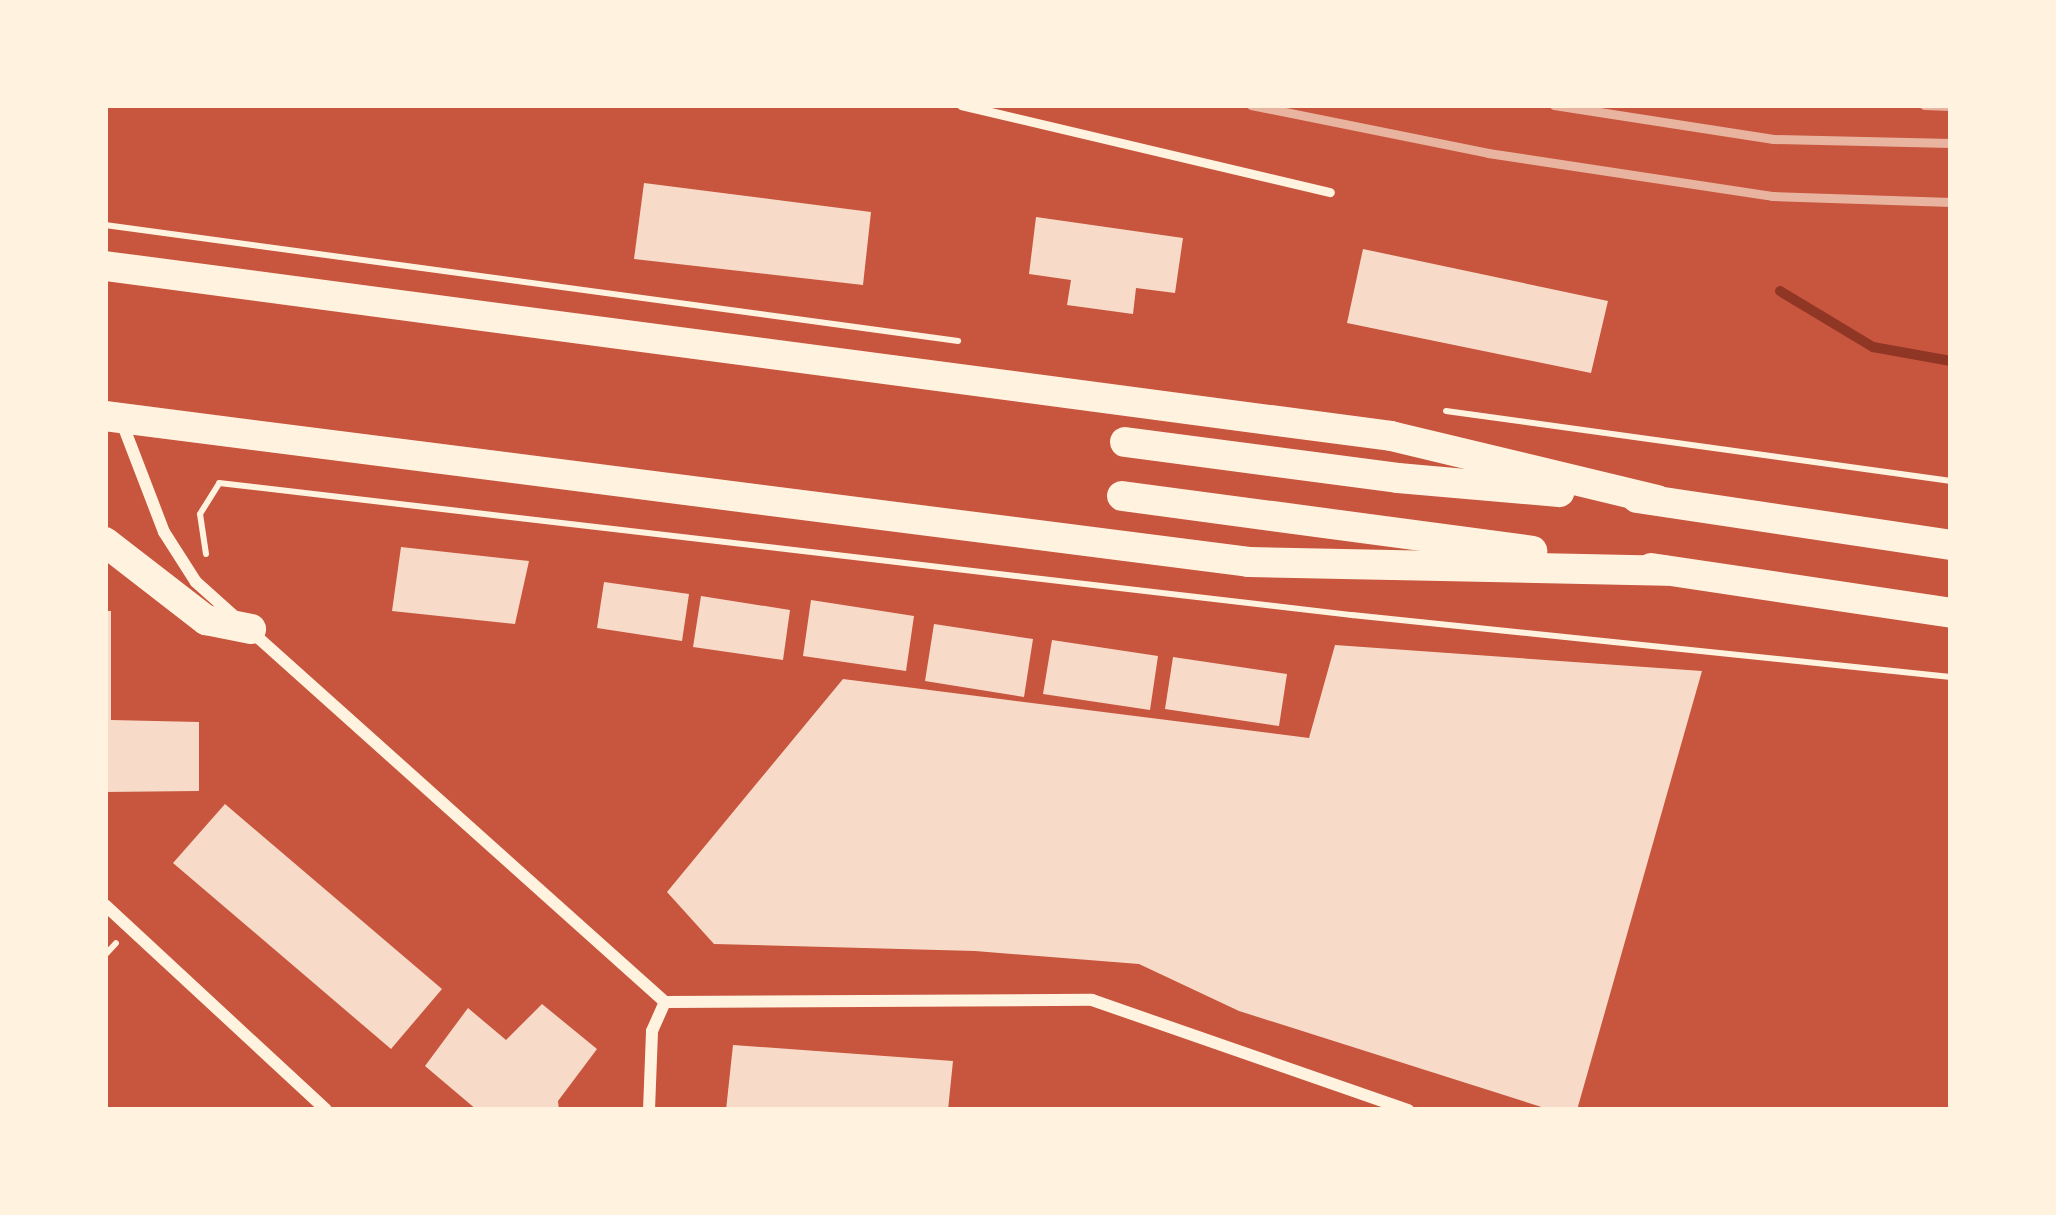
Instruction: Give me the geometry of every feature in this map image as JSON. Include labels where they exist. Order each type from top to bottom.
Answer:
[{"type":"main road","points":[[105,266],[1391,436],[1658,500]]},
{"type":"main road","points":[[105,390],[113,417],[1249,562],[1666,571]]},
{"type":"main road","points":[[1124,442],[1398,478],[1658,500],[1951,545]]},
{"type":"main road","points":[[1121,496],[1951,613]]},
{"type":"main road","points":[[105,542],[206,620],[251,629]]},
{"type":"street","points":[[113,417],[164,532],[196,582],[665,1002],[1092,1000],[1408,1110]]},
{"type":"street","points":[[105,904],[326,1110]]},
{"type":"street","points":[[649,1110],[652,1031],[665,1002]]},
{"type":"lane","points":[[961,105],[1330,193]]},
{"type":"path","points":[[196,582],[208,548],[200,514],[219,483],[1352,615],[1951,677]]},
{"type":"building","points":[[644,183],[871,212],[863,285],[634,259]]},
{"type":"building","points":[[1036,217],[1183,238],[1175,293],[1136,288],[1133,314],[1067,305],[1071,280],[1029,274]]},
{"type":"building","points":[[1363,249],[1608,301],[1591,373],[1347,323]]},
{"type":"building","points":[[401,547],[529,561],[515,624],[392,611]]},
{"type":"building","points":[[604,582],[689,594],[682,641],[597,628]]},
{"type":"building","points":[[701,596],[790,610],[783,660],[693,647]]},
{"type":"building","points":[[811,600],[914,616],[906,671],[803,656]]},
{"type":"building","points":[[105,611],[111,611],[111,720],[199,722],[199,791],[105,792]]},
{"type":"building","points":[[934,624],[1033,639],[1024,697],[925,681]]},
{"type":"building","points":[[1052,640],[1158,656],[1150,710],[1043,694]]},
{"type":"building","points":[[1335,645],[1702,671],[1577,1110],[1551,1110],[1239,1011],[1139,964],[975,951],[714,944],[667,892],[843,679],[1309,738]]},
{"type":"building","points":[[1173,657],[1287,674],[1279,726],[1165,709]]},
{"type":"building","points":[[225,804],[442,989],[391,1049],[173,863]]},
{"type":"building","points":[[542,1004],[597,1049],[558,1101],[559,1110],[477,1110],[425,1066],[468,1008],[506,1040]]},
{"type":"building","points":[[733,1045],[953,1061],[948,1110],[726,1110]]},
{"type":"waterway","points":[[1780,291],[1873,347],[1951,361]]},
{"type":"railway","points":[[1251,105],[1488,153],[1772,196],[1951,202]]},
{"type":"railway","points":[[1554,105],[1773,139],[1951,143]]},
{"type":"railway","points":[[1924,105],[1951,106]]}]
